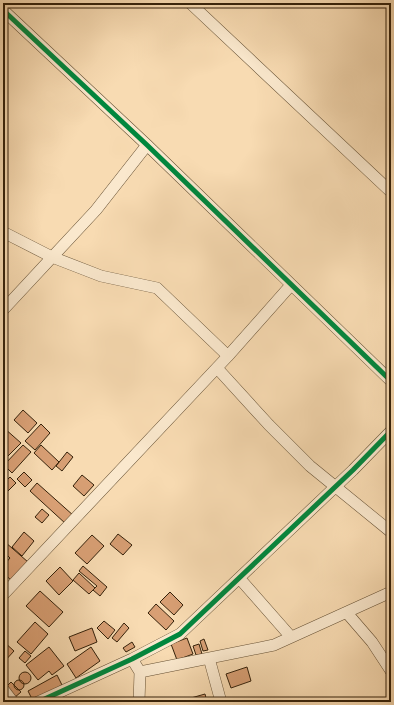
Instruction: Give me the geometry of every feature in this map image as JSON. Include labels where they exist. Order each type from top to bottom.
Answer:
[{"type":"street","points":[[190,3],[391,192]]},
{"type":"street","points":[[3,10],[147,145],[391,381]]},
{"type":"street","points":[[3,310],[96,210],[147,145]]},
{"type":"street","points":[[3,232],[52,257],[101,276],[157,288],[228,356]]},
{"type":"street","points":[[3,595],[217,368],[291,285]]},
{"type":"street","points":[[217,368],[269,425],[310,466],[391,532]]},
{"type":"street","points":[[38,702],[132,659],[180,634],[240,579],[391,431]]},
{"type":"street","points":[[240,579],[292,637]]},
{"type":"street","points":[[140,672],[274,646],[391,592]]},
{"type":"street","points":[[347,613],[372,642],[391,671]]},
{"type":"street","points":[[209,658],[221,702]]},
{"type":"street","points":[[132,659],[140,672],[139,702]]},
{"type":"street","points":[[3,689],[13,702]]},
{"type":"building","points":[[23,410],[37,423],[28,433],[14,420]]},
{"type":"building","points":[[41,424],[50,433],[35,450],[25,441]]},
{"type":"building","points":[[4,428],[21,443],[7,457],[3,454]]},
{"type":"building","points":[[23,445],[31,452],[12,473],[4,465]]},
{"type":"building","points":[[41,445],[59,462],[52,470],[34,453]]},
{"type":"building","points":[[67,452],[73,457],[62,471],[56,466]]},
{"type":"building","points":[[24,472],[32,480],[25,487],[17,479]]},
{"type":"building","points":[[82,475],[94,485],[84,496],[73,486]]},
{"type":"building","points":[[10,477],[16,483],[3,496],[3,484]]},
{"type":"building","points":[[37,483],[74,516],[66,524],[30,491]]},
{"type":"building","points":[[42,509],[49,515],[42,523],[35,517]]},
{"type":"building","points":[[24,532],[34,541],[22,556],[12,547]]},
{"type":"building","points":[[118,534],[132,545],[123,555],[110,544]]},
{"type":"building","points":[[92,535],[104,546],[87,564],[75,553]]},
{"type":"building","points":[[5,542],[28,562],[11,580],[3,573],[3,566],[10,558],[3,551]]},
{"type":"building","points":[[83,566],[107,587],[100,596],[93,590],[97,586],[79,571]]},
{"type":"building","points":[[60,567],[73,581],[59,595],[46,581]]},
{"type":"building","points":[[79,573],[95,588],[89,594],[73,580]]},
{"type":"building","points":[[40,591],[63,612],[49,627],[26,606]]},
{"type":"building","points":[[170,592],[183,605],[174,615],[160,602]]},
{"type":"building","points":[[156,604],[174,621],[166,630],[148,613]]},
{"type":"building","points":[[104,621],[115,630],[108,639],[97,628]]},
{"type":"building","points":[[35,622],[48,634],[31,654],[17,642]]},
{"type":"building","points":[[124,623],[129,628],[117,642],[112,638]]},
{"type":"building","points":[[92,628],[97,642],[75,651],[69,637]]},
{"type":"building","points":[[187,638],[193,654],[177,660],[171,644]]},
{"type":"building","points":[[204,639],[208,650],[203,651],[200,641]]},
{"type":"building","points":[[3,641],[14,651],[3,663]]},
{"type":"building","points":[[132,642],[135,647],[126,652],[123,648]]},
{"type":"building","points":[[199,644],[202,654],[196,655],[193,646]]},
{"type":"building","points":[[49,647],[64,666],[52,675],[49,671],[38,680],[26,665]]},
{"type":"building","points":[[91,647],[100,661],[76,678],[67,664]]},
{"type":"building","points":[[25,651],[31,656],[25,663],[19,658]]},
{"type":"building","points":[[247,667],[251,681],[231,688],[226,674]]},
{"type":"building","points":[[25,672],[29,674],[31,678],[29,682],[25,684],[21,682],[19,678],[21,674]]},
{"type":"building","points":[[57,675],[62,685],[33,701],[28,691]]},
{"type":"building","points":[[17,680],[21,680],[23,681],[23,689],[17,690],[14,687],[14,683]]},
{"type":"building","points":[[11,682],[21,692],[14,698],[5,688]]},
{"type":"building","points":[[205,694],[207,702],[192,702],[191,698]]},
{"type":"cycle path","points":[[3,10],[147,145],[391,381]]},
{"type":"cycle path","points":[[38,702],[132,659],[180,634],[353,470],[391,431]]}]
